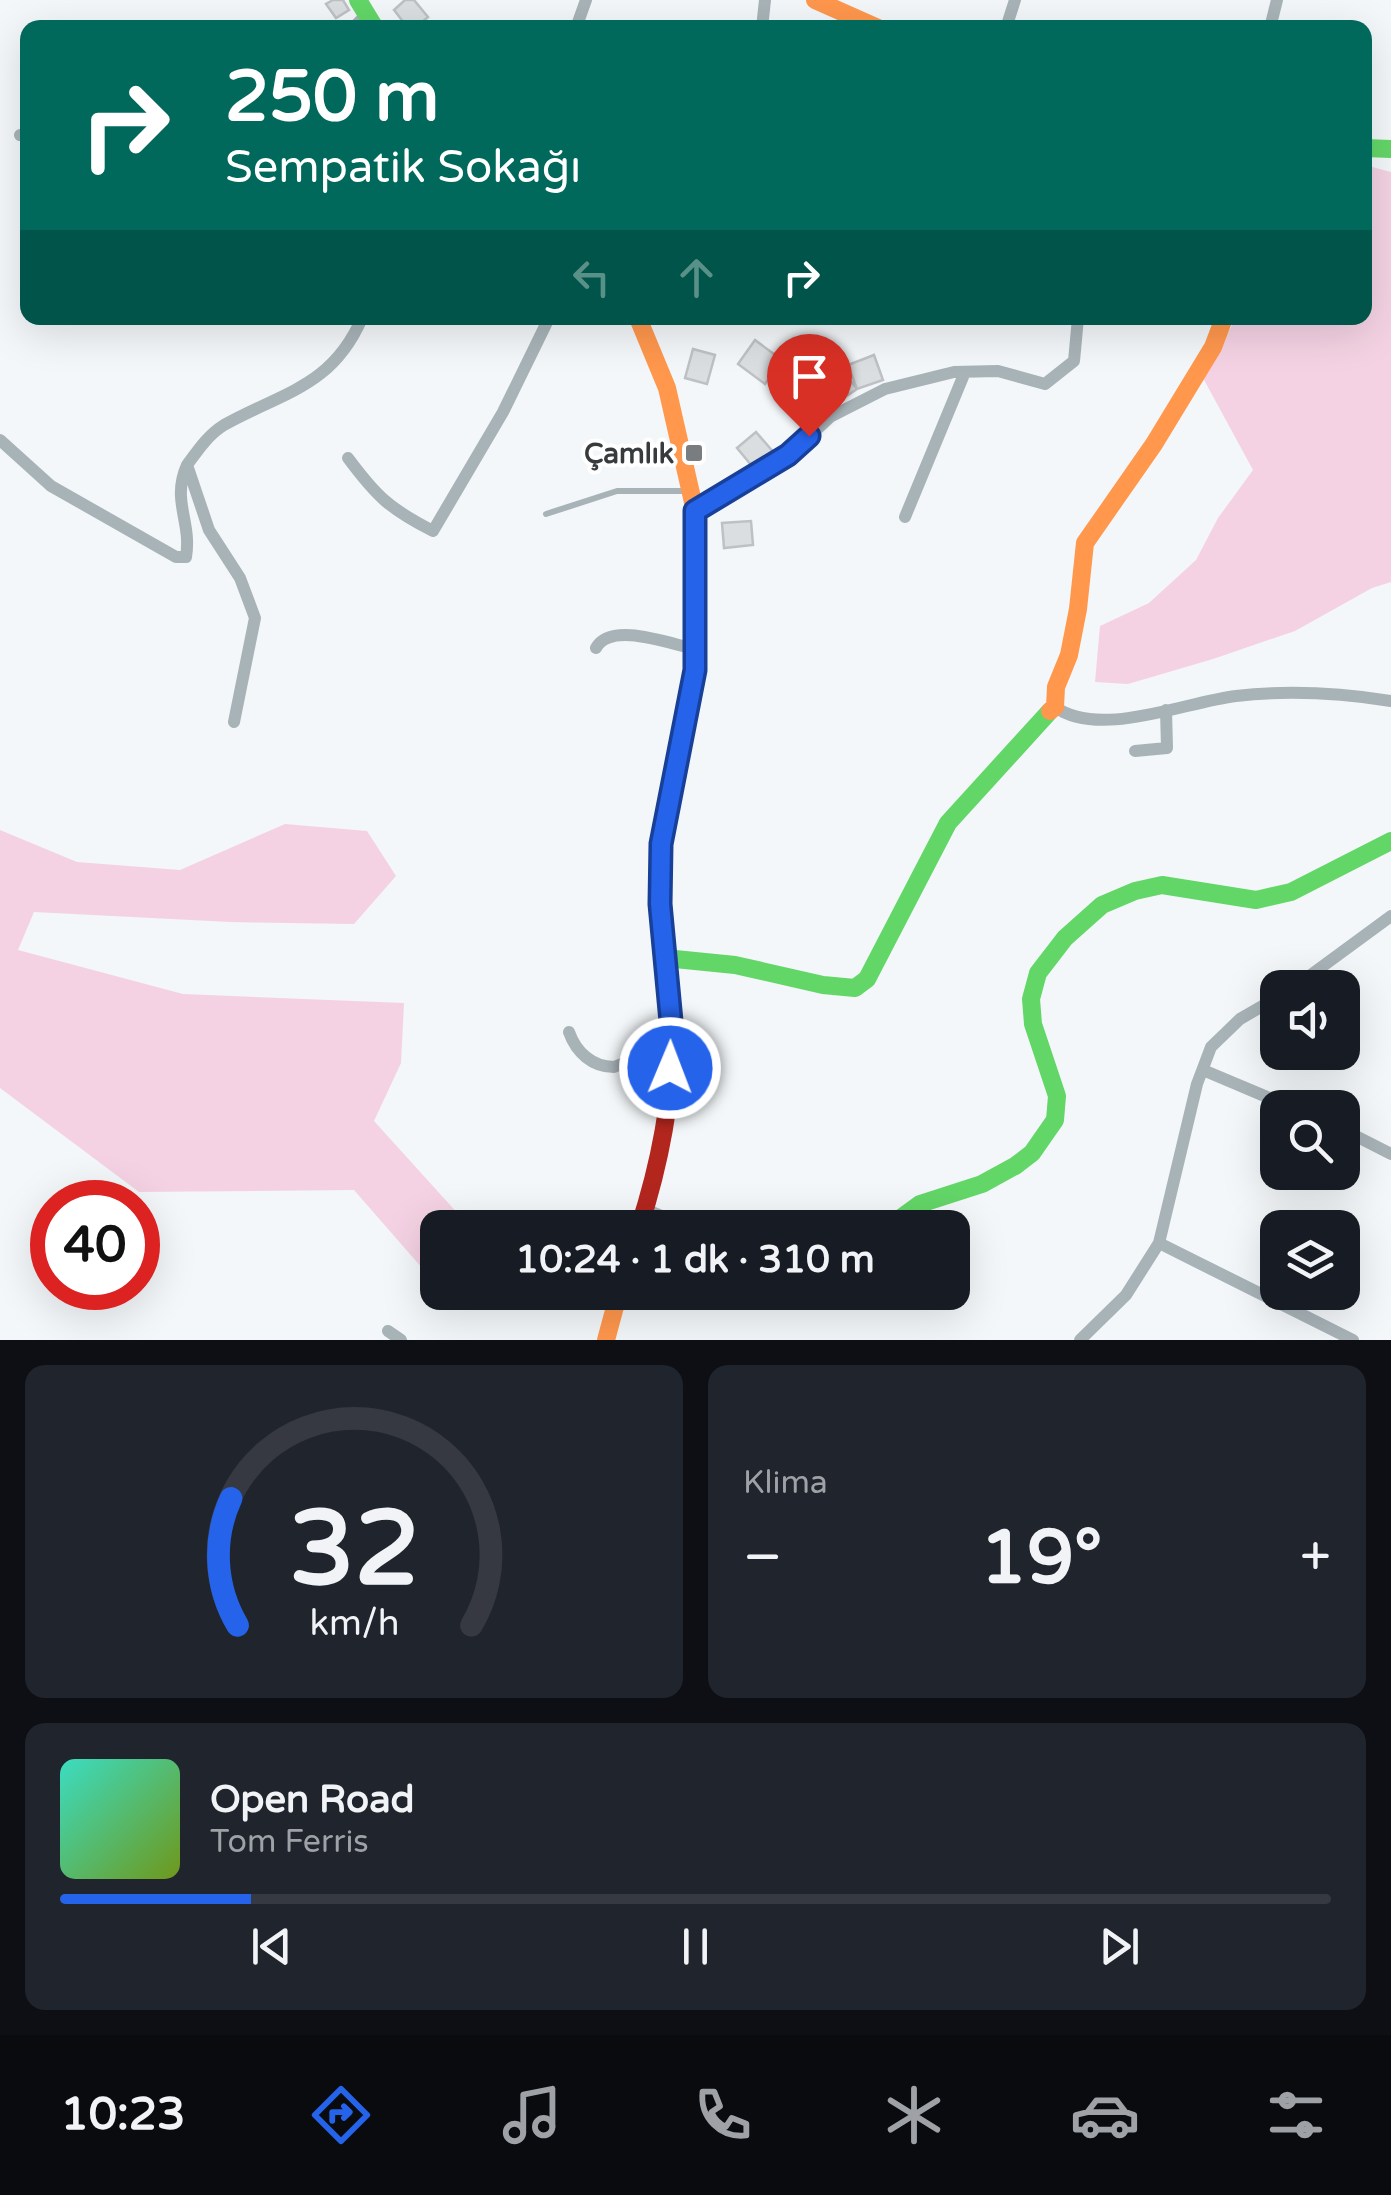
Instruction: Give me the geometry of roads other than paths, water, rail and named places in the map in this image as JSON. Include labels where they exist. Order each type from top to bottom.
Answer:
[{"type":"street","points":[[815,0],[860,20]]},
{"type":"street","points":[[0,440],[51,486],[176,558],[186,556],[188,544],[178,485],[202,444],[222,426],[298,391],[326,372],[357,325]]},
{"type":"street","points":[[348,458],[376,496],[400,514],[434,531],[503,412],[546,325]]},
{"type":"street","points":[[641,325],[667,388],[695,511],[696,649],[661,844],[660,904],[672,1044],[668,1092],[644,1210]]},
{"type":"street","points":[[695,511],[788,455],[830,417],[885,389],[965,372],[998,371],[1045,384],[1074,361],[1077,325]]},
{"type":"street","points":[[666,958],[735,965],[823,985],[855,988],[867,979],[948,823],[1035,725],[1055,708],[1056,687],[1069,655],[1078,609],[1085,543],[1154,444],[1213,347],[1221,325]]},
{"type":"street","points":[[905,517],[965,372]]},
{"type":"street","points":[[187,465],[209,530],[240,578],[255,618],[234,722]]},
{"type":"street","points":[[596,648],[609,635],[622,634],[696,649]]},
{"type":"street","points":[[1055,708],[1070,718],[1098,721],[1236,696],[1334,692],[1391,701]]},
{"type":"street","points":[[1135,751],[1167,748],[1166,710]]},
{"type":"street","points":[[912,1210],[982,1184],[1015,1166],[1032,1153],[1055,1120],[1057,1096],[1033,1024],[1031,999],[1038,973],[1065,938],[1102,905],[1162,885],[1256,900],[1290,892],[1391,842]]},
{"type":"street","points":[[1319,970],[1389,922]]},
{"type":"street","points":[[1080,1340],[1126,1295],[1159,1243],[1212,1047],[1240,1019],[1260,1007]]},
{"type":"street","points":[[570,1032],[573,1042],[590,1062],[605,1067],[672,1044]]},
{"type":"street","points":[[1203,1070],[1260,1094]]},
{"type":"street","points":[[1360,1139],[1391,1154]]},
{"type":"street","points":[[1159,1243],[1353,1340]]},
{"type":"street","points":[[606,1340],[614,1310]]},
{"type":"lane","points":[[546,514],[616,490],[691,491]]},
{"type":"place","name":"Çamlık","points":[[694,453]]}]
